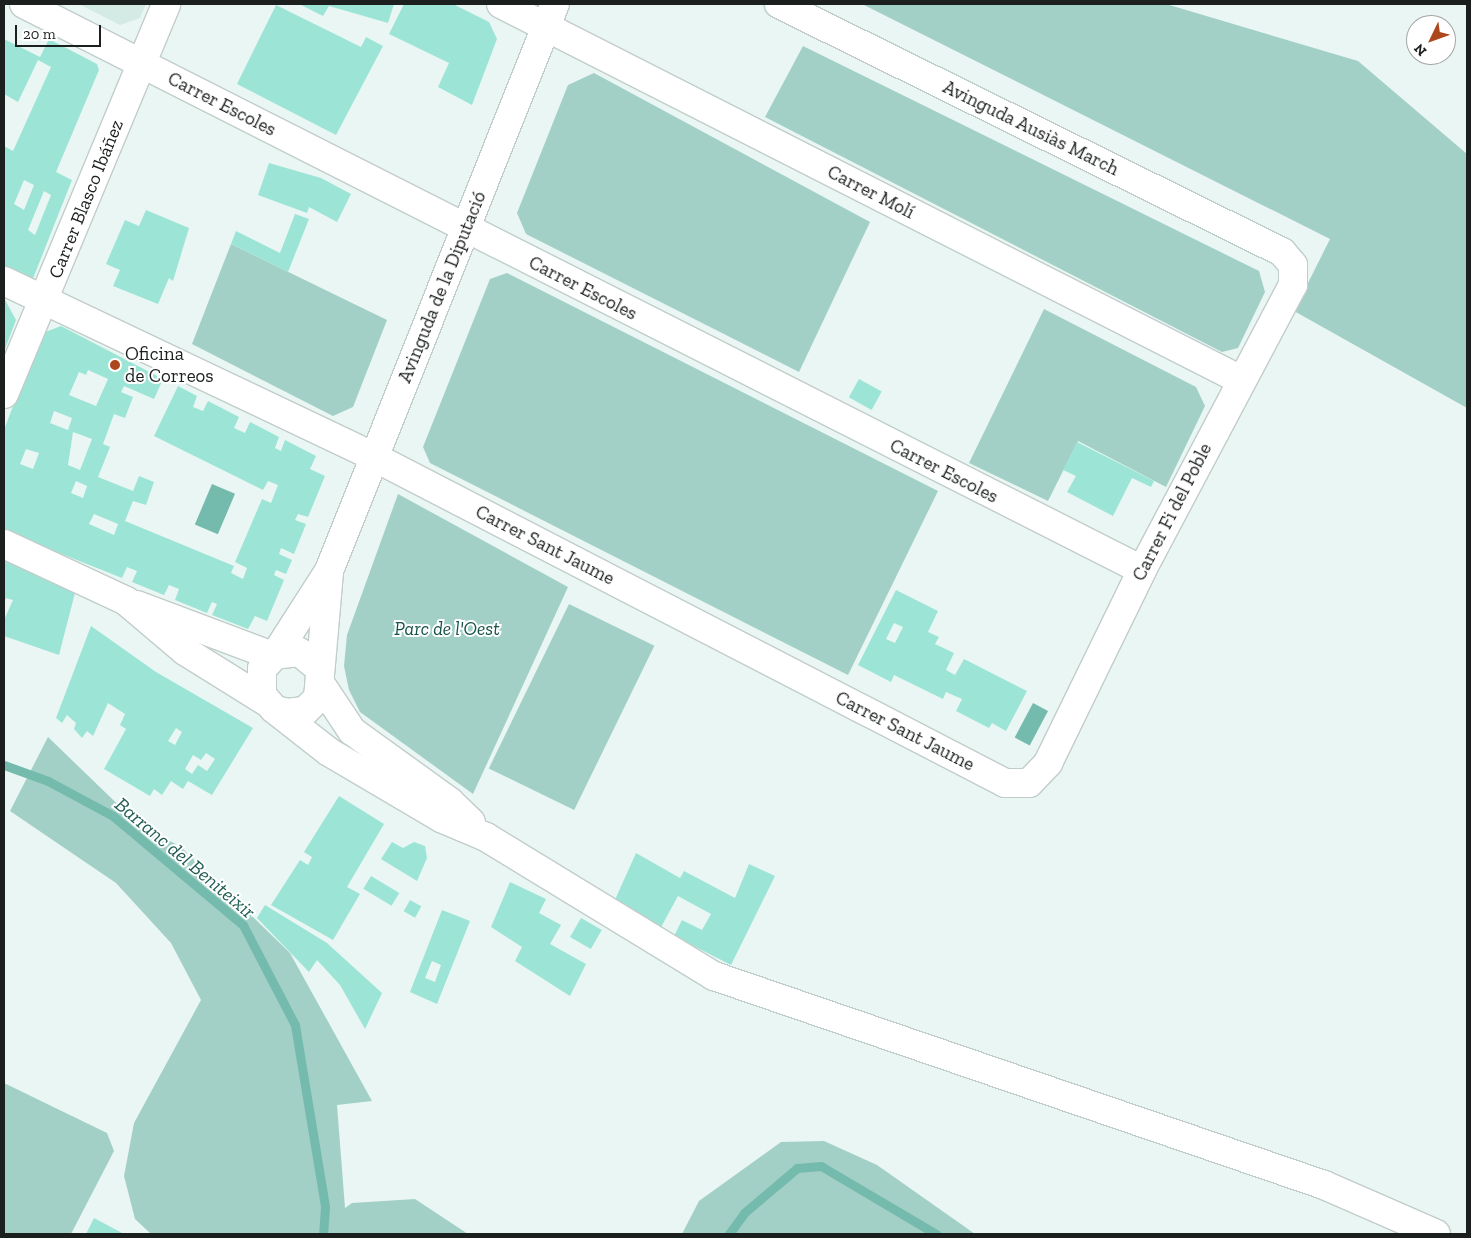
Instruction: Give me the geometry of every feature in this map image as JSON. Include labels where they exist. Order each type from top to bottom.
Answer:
[{"type":"street","name":"Carrer Escoles","points":[[24,4],[465,229],[1142,570]]},
{"type":"street","name":"Carrer Blasco Ibáñez","points":[[4,394],[31,324],[45,301],[166,4]]},
{"type":"street","name":"Carrer Molí","points":[[501,4],[551,15],[1240,380]]},
{"type":"street","name":"Avinguda Ausiàs March","points":[[779,4],[1282,252]]},
{"type":"street","name":"Avinguda de la Diputació","points":[[274,656],[329,571],[551,15]]},
{"type":"street","name":"Carrer Fi del Poble","points":[[1041,775],[1142,570],[1240,380],[1293,285],[1293,265],[1282,252]]},
{"type":"street","name":"Carrer Sant Jaume","points":[[4,281],[374,457],[1005,783],[1028,783],[1041,775]]},
{"type":"street","points":[[4,544],[126,601],[274,656],[300,652],[320,677],[352,731],[450,802],[486,837]]},
{"type":"street","name":"Avinguda de la Diputació","points":[[320,677],[329,571]]},
{"type":"street","points":[[126,601],[185,651],[286,714],[305,711],[315,703],[320,677]]},
{"type":"street","points":[[274,656],[260,678],[270,705],[329,752],[441,818],[486,837],[714,976],[1324,1185],[1436,1234]]},
{"type":"shaded area","points":[[79,4],[146,4],[140,18],[120,25]]},
{"type":"shaded area","points":[[212,484],[235,494],[218,534],[195,525]]},
{"type":"shaded area","points":[[1033,703],[1048,711],[1030,745],[1015,737]]},
{"type":"green space","points":[[862,4],[1166,4],[1358,61],[1467,154],[1467,408],[1294,311],[1330,239]]},
{"type":"green space","points":[[803,46],[1259,271],[1265,292],[1238,348],[1222,352],[765,117]]},
{"type":"green space","points":[[594,73],[870,222],[799,372],[526,234],[517,213],[568,85]]},
{"type":"green space","points":[[231,244],[387,320],[353,407],[333,416],[192,344]]},
{"type":"green space","points":[[507,273],[938,491],[848,675],[430,463],[423,447],[490,279]]},
{"type":"green space","points":[[1044,309],[1196,387],[1205,406],[1166,487],[1078,441],[1048,501],[969,463]]},
{"type":"green space","name":"Parc de l'Oest","points":[[398,494],[568,587],[473,794],[360,712],[349,690],[344,666],[347,635]]},
{"type":"green space","points":[[569,604],[654,646],[574,810],[489,768]]},
{"type":"green space","points":[[48,737],[137,823],[181,847],[290,953],[372,1101],[337,1105],[345,1208],[352,1203],[415,1199],[468,1234],[151,1234],[135,1219],[124,1176],[134,1123],[201,1000],[171,943],[116,883],[10,811]]},
{"type":"green space","points":[[4,1083],[107,1133],[114,1151],[71,1234],[4,1234]]},
{"type":"green space","points":[[824,1141],[877,1165],[975,1234],[682,1234],[699,1201],[781,1142]]},
{"type":"building","points":[[299,4],[394,4],[388,23],[329,6],[323,16]]},
{"type":"building","points":[[404,4],[453,4],[489,22],[497,39],[472,105],[438,87],[449,63],[389,34]]},
{"type":"building","points":[[276,5],[361,47],[366,37],[383,46],[336,135],[237,84]]},
{"type":"building","points":[[4,39],[40,57],[49,39],[97,64],[99,70],[56,172],[72,180],[32,281],[4,266],[4,146],[13,151],[51,67],[38,60],[18,102],[4,94]],"holes":[[[24,180],[34,185],[24,210],[14,204]],[[44,191],[51,195],[35,235],[28,230]]]},
{"type":"building","points":[[269,163],[321,178],[351,194],[337,222],[309,207],[307,213],[258,195]]},
{"type":"building","points":[[146,210],[189,228],[173,281],[169,278],[158,304],[113,286],[120,270],[106,264],[125,220],[139,226]]},
{"type":"building","points":[[295,214],[309,219],[288,272],[231,244],[236,231],[280,253]]},
{"type":"building","points":[[4,298],[16,320],[4,352]]},
{"type":"building","points":[[61,326],[163,379],[154,399],[124,386],[121,392],[133,397],[125,418],[114,414],[103,444],[110,447],[98,477],[133,491],[139,476],[154,482],[146,505],[133,501],[125,521],[234,566],[231,573],[243,579],[247,568],[235,562],[262,499],[271,503],[278,485],[268,481],[263,490],[154,436],[178,386],[197,396],[193,407],[203,411],[208,401],[239,417],[234,428],[245,433],[250,422],[279,437],[275,448],[281,451],[285,440],[316,456],[310,469],[325,476],[308,517],[298,514],[295,520],[306,524],[294,554],[281,548],[279,554],[292,560],[286,574],[276,570],[274,575],[284,580],[267,621],[255,616],[248,629],[212,615],[217,604],[212,602],[207,613],[175,600],[179,589],[169,585],[164,595],[132,582],[137,571],[127,567],[122,578],[4,531],[4,430],[40,334]],"holes":[[[88,370],[108,379],[96,406],[69,395],[79,372],[86,375]],[[54,411],[72,418],[68,430],[50,423]],[[73,432],[92,439],[80,470],[68,465]],[[26,449],[39,453],[33,469],[20,464]],[[76,481],[87,486],[83,498],[71,493]],[[94,514],[118,524],[114,535],[89,524]]]},
{"type":"building","points":[[859,379],[882,392],[872,410],[849,397]]},
{"type":"building","points":[[1077,442],[1154,481],[1151,487],[1132,478],[1113,516],[1067,492],[1076,476],[1063,470]]},
{"type":"building","points":[[4,558],[76,589],[59,655],[4,636],[4,620],[13,600],[6,598],[4,605]]},
{"type":"building","points":[[896,590],[938,611],[928,632],[939,637],[935,644],[954,653],[946,670],[955,675],[964,659],[1027,691],[1006,731],[992,723],[989,728],[956,711],[962,699],[946,692],[943,699],[894,675],[891,682],[858,665]],"holes":[[[894,623],[903,627],[895,643],[886,639]]]},
{"type":"building","points":[[91,626],[156,672],[253,728],[212,795],[188,781],[183,789],[171,781],[162,795],[154,789],[150,796],[104,769],[126,729],[120,725],[125,714],[108,703],[93,736],[87,731],[82,738],[74,729],[76,723],[67,715],[62,723],[56,718]],"holes":[[[176,728],[182,732],[175,745],[168,741]],[[206,753],[215,759],[207,771],[198,765],[192,774],[185,769],[193,755],[201,760]]]},
{"type":"building","points":[[339,796],[384,824],[347,887],[360,894],[333,940],[271,905],[300,860],[308,865],[312,857],[304,852]]},
{"type":"building","points":[[392,842],[403,848],[414,842],[425,846],[427,858],[417,881],[381,859]]},
{"type":"building","points":[[636,853],[680,878],[684,871],[735,898],[749,864],[775,876],[731,965],[674,936],[682,920],[702,930],[711,914],[678,896],[660,929],[614,902]]},
{"type":"building","points":[[371,876],[399,893],[392,906],[363,889]]},
{"type":"building","points":[[510,882],[546,899],[539,913],[561,925],[550,944],[586,964],[570,996],[515,961],[522,947],[491,927]]},
{"type":"building","points":[[410,900],[421,906],[415,918],[404,911]]},
{"type":"building","points":[[265,905],[327,943],[382,993],[365,1029],[340,985],[317,960],[309,972],[257,918]]},
{"type":"building","points":[[442,910],[470,921],[437,1004],[410,992]],"holes":[[[432,961],[441,965],[435,982],[425,978]]]},
{"type":"building","points":[[581,918],[602,930],[591,949],[570,937]]},
{"type":"building","points":[[94,1218],[124,1234],[86,1234]]},
{"type":"waterway","name":"Barranc del Beniteixir","points":[[4,765],[48,781],[113,816],[243,925],[295,1025],[325,1207],[323,1234]]},
{"type":"waterway","name":"Barranc del Beniteixir","points":[[729,1234],[744,1213],[797,1168],[821,1166],[936,1234]]},
{"type":"place","name":"Oficina de Correos","points":[[115,365]]}]
